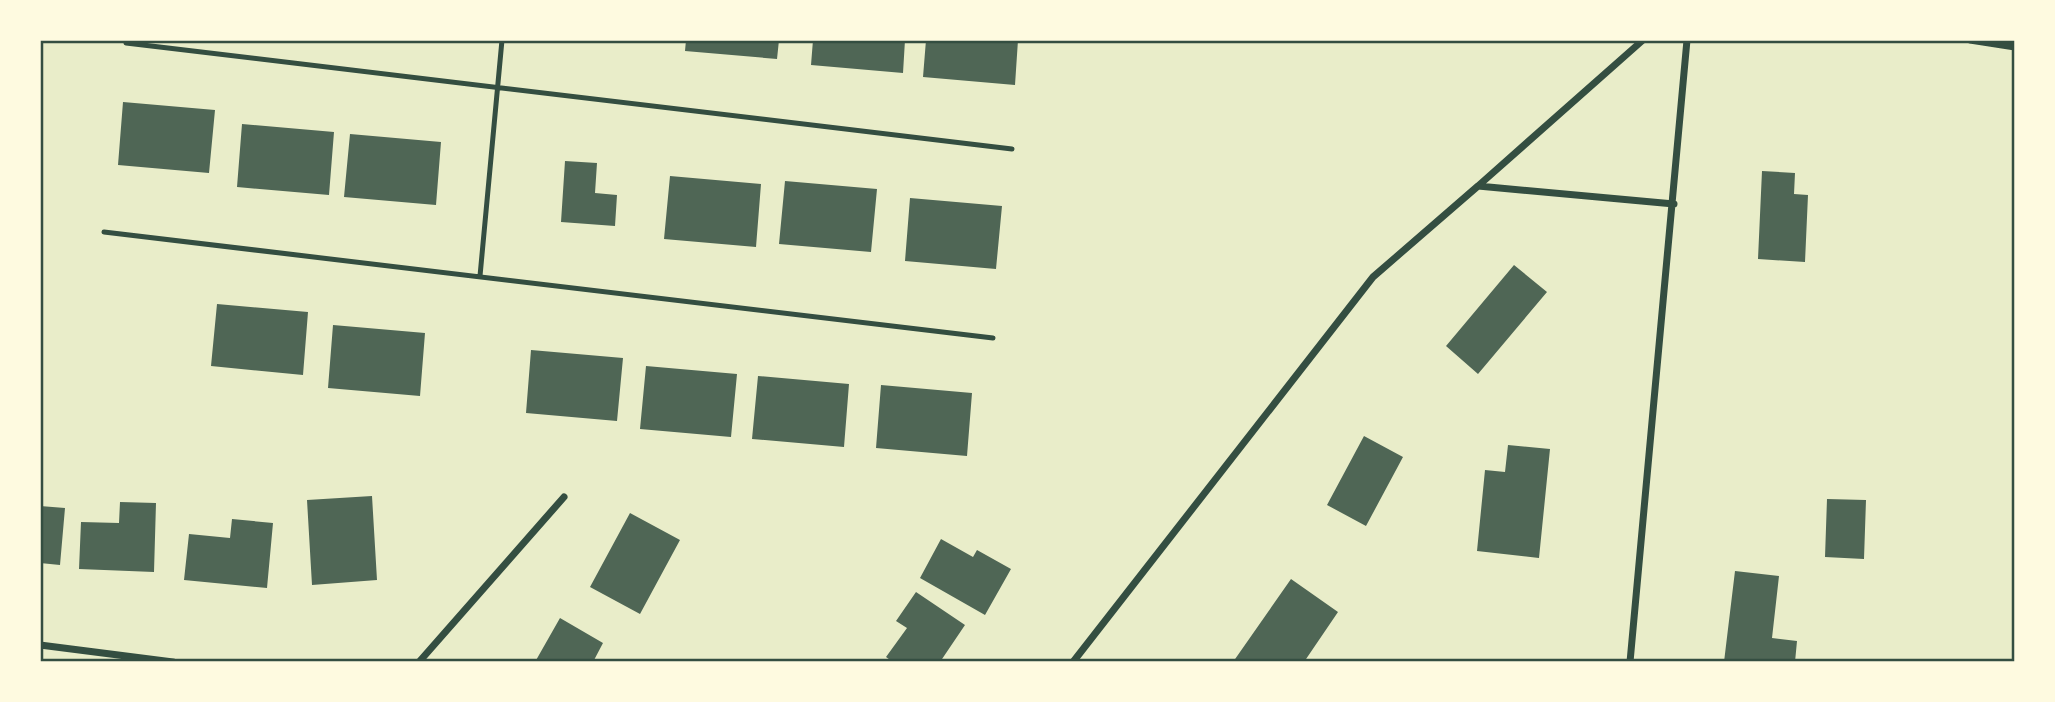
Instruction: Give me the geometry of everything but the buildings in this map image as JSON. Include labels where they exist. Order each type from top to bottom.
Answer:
[{"type":"street","points":[[1073,662],[1373,277],[1643,40]]},
{"type":"street","points":[[1630,662],[1687,40]]},
{"type":"street","points":[[1970,40],[2015,47]]},
{"type":"street","points":[[1478,186],[1674,204]]},
{"type":"street","points":[[419,662],[564,497]]},
{"type":"street","points":[[40,645],[173,662]]},
{"type":"lane","points":[[480,276],[502,40]]},
{"type":"lane","points":[[126,43],[1012,149]]},
{"type":"lane","points":[[104,232],[993,338]]}]
